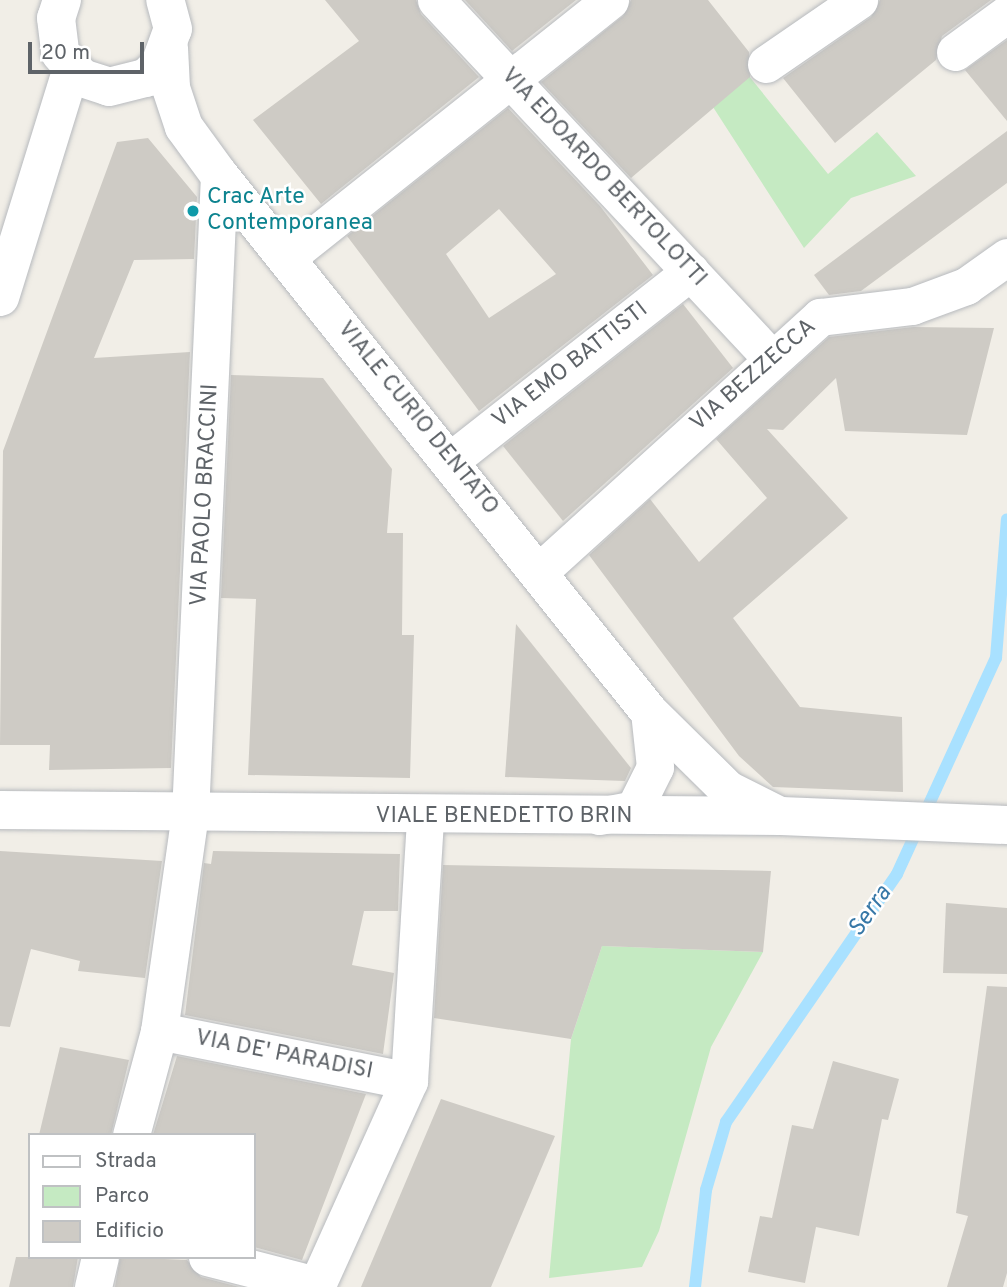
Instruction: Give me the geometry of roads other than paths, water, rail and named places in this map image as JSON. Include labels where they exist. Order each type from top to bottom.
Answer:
[{"type":"street","points":[[0,297],[71,68],[55,36],[62,0]]},
{"type":"street","name":"VIA EDOARDO BERTOLOTTI","points":[[436,0],[770,357]]},
{"type":"street","points":[[286,258],[610,0]]},
{"type":"street","points":[[766,64],[859,0]]},
{"type":"street","points":[[955,52],[1007,14]]},
{"type":"street","points":[[109,87],[146,78],[170,15]]},
{"type":"street","name":"VIALE CURIO DENTATO","points":[[170,15],[171,88],[184,127],[219,176],[541,570],[649,712],[728,790],[780,816]]},
{"type":"street","name":"VIALE CURIO DENTATO","points":[[71,68],[184,127]]},
{"type":"street","name":"VIA PAOLO BRACCINI","points":[[132,1133],[159,1031],[190,814],[219,176]]},
{"type":"street","name":"VIA BEZZECCA","points":[[541,570],[770,357],[820,317],[912,306],[966,286],[1007,257]]},
{"type":"street","name":"VIA EMO BATTISTI","points":[[452,460],[691,271]]},
{"type":"street","points":[[591,818],[634,809],[655,767],[649,712]]},
{"type":"street","name":"VIALE BENEDETTO BRIN","points":[[0,810],[425,817],[780,816],[1003,825]]},
{"type":"street","points":[[215,1259],[316,1286],[409,1080],[425,817]]},
{"type":"street","name":"VIA DE' PARADISI","points":[[159,1031],[409,1080]]},
{"type":"street","points":[[93,1287],[100,1259]]},
{"type":"waterway","name":"Serra","points":[[695,1287],[706,1190],[726,1122],[897,874],[996,658],[1007,519]]},
{"type":"place","name":"Crac Arte Contemporanea","points":[[193,211]]}]
